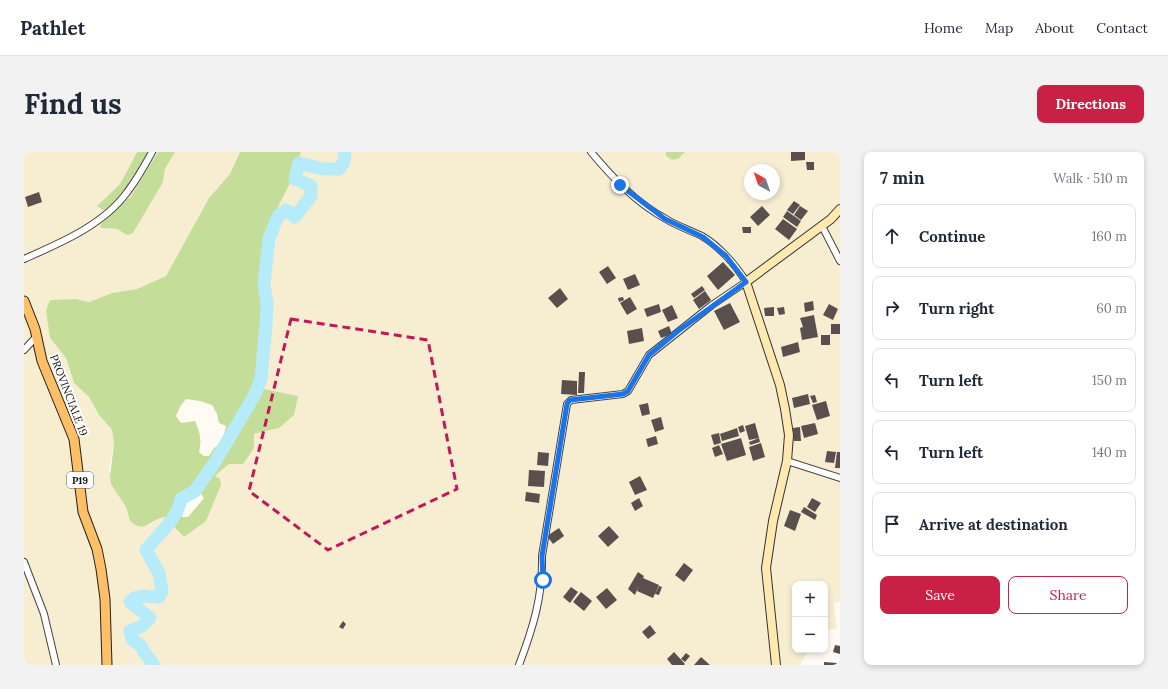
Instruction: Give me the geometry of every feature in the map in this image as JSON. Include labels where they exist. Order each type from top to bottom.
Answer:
[{"type":"main road","name":"PROVINCIALE 19","points":[[24,300],[37,336],[42,361],[74,439],[83,512],[96,549],[101,569],[105,600],[107,665]]},
{"type":"street","points":[[24,259],[79,232],[108,213],[128,192],[152,152]]},
{"type":"street","points":[[591,152],[620,185],[665,219],[703,237],[726,256],[746,282],[762,327],[785,408],[788,434],[787,461],[773,521],[766,568],[776,665]]},
{"type":"street","points":[[519,665],[534,626],[543,580],[542,556],[567,404],[570,400],[623,394],[628,391],[649,355],[701,314],[822,226],[840,210]]},
{"type":"street","points":[[822,226],[840,261]]},
{"type":"street","points":[[24,350],[37,336]]},
{"type":"street","points":[[787,461],[840,478]]},
{"type":"street","points":[[24,562],[44,614],[56,665]]},
{"type":"highlighted area","points":[[291,319],[428,340],[457,489],[328,550],[249,491]]},
{"type":"shaded area","points":[[24,152],[137,152],[120,184],[98,206],[103,210],[136,173],[150,152],[158,152],[131,196],[100,225],[101,228],[117,229],[127,235],[163,182],[165,169],[175,152],[240,152],[230,174],[209,198],[166,276],[137,289],[112,293],[89,302],[76,299],[48,304],[46,311],[50,338],[66,358],[74,383],[89,397],[99,415],[112,430],[114,443],[109,470],[126,507],[130,521],[149,526],[159,518],[165,517],[190,533],[214,477],[229,464],[253,434],[279,428],[264,389],[257,380],[263,315],[263,253],[274,215],[292,179],[301,152],[666,152],[666,156],[672,160],[678,159],[685,152],[840,152],[840,601],[834,603],[837,629],[828,629],[828,581],[792,581],[792,653],[807,653],[800,665],[24,665]]},
{"type":"green space","points":[[137,152],[150,152],[142,167],[123,193],[110,206],[103,210],[97,206],[120,184]]},
{"type":"green space","points":[[158,152],[175,152],[165,169],[163,182],[133,233],[127,235],[117,229],[101,228],[100,225],[131,196]]},
{"type":"green space","points":[[240,152],[301,152],[292,179],[274,215],[263,253],[263,315],[257,379],[264,389],[298,396],[294,415],[279,428],[254,434],[254,448],[243,464],[229,464],[215,476],[220,479],[221,485],[206,521],[184,537],[165,517],[140,527],[130,521],[126,507],[111,484],[110,477],[114,443],[112,430],[99,415],[89,397],[74,383],[66,358],[50,338],[46,311],[51,300],[76,299],[89,302],[112,293],[137,289],[166,276],[209,198],[230,174]],"holes":[[[186,399],[212,405],[217,414],[219,423],[226,426],[223,442],[214,448],[209,456],[204,456],[199,452],[200,436],[195,421],[181,423],[176,416]],[[201,494],[204,498],[188,517],[182,517],[185,503]]]},
{"type":"green space","points":[[666,152],[685,152],[678,159],[672,160],[666,156]]},
{"type":"building","points":[[791,152],[805,152],[805,160],[791,161]]},
{"type":"building","points":[[806,162],[814,162],[814,170],[807,170]]},
{"type":"building","points":[[39,192],[42,202],[28,207],[25,197]]},
{"type":"building","points":[[794,201],[800,205],[793,214],[787,210]]},
{"type":"building","points":[[762,206],[770,215],[758,226],[750,217]]},
{"type":"building","points":[[800,206],[808,211],[801,220],[794,215]]},
{"type":"building","points":[[787,211],[801,221],[797,227],[783,217]]},
{"type":"building","points":[[783,219],[797,229],[789,240],[775,229]]},
{"type":"building","points":[[742,227],[751,227],[751,233],[743,233]]},
{"type":"building","points":[[723,262],[735,275],[718,290],[707,276]]},
{"type":"building","points":[[608,266],[616,278],[607,284],[599,272]]},
{"type":"building","points":[[635,274],[640,285],[628,290],[623,279]]},
{"type":"building","points":[[702,286],[705,290],[694,298],[691,294]]},
{"type":"building","points":[[560,288],[568,299],[557,308],[548,298]]},
{"type":"building","points":[[705,291],[711,300],[699,309],[693,300]]},
{"type":"building","points":[[623,297],[624,300],[619,302],[618,298]]},
{"type":"building","points":[[630,297],[637,309],[627,315],[620,303]]},
{"type":"building","points":[[813,301],[814,310],[805,312],[804,303]]},
{"type":"building","points":[[730,303],[740,322],[724,330],[714,311]]},
{"type":"building","points":[[659,304],[661,312],[647,317],[644,309]]},
{"type":"building","points":[[829,304],[838,309],[833,320],[823,315]]},
{"type":"building","points":[[672,305],[678,318],[668,322],[662,310]]},
{"type":"building","points":[[774,307],[774,316],[765,316],[764,308]]},
{"type":"building","points":[[784,307],[785,314],[779,315],[777,308]]},
{"type":"building","points":[[814,315],[818,337],[802,340],[800,328],[803,327],[800,318]]},
{"type":"building","points":[[831,324],[840,324],[840,334],[831,334]]},
{"type":"building","points":[[669,326],[672,334],[661,338],[658,331]]},
{"type":"building","points":[[642,328],[644,341],[629,344],[627,331]]},
{"type":"building","points":[[821,335],[830,335],[830,345],[821,345]]},
{"type":"building","points":[[798,342],[800,352],[783,357],[781,347]]},
{"type":"building","points":[[579,372],[585,372],[584,393],[578,393]]},
{"type":"building","points":[[562,380],[577,381],[577,395],[561,394]]},
{"type":"building","points":[[808,394],[810,404],[794,408],[792,398]]},
{"type":"building","points":[[815,395],[817,402],[813,403],[810,396]]},
{"type":"building","points":[[826,401],[830,416],[817,420],[812,405]]},
{"type":"building","points":[[648,403],[650,414],[642,416],[639,405]]},
{"type":"building","points":[[661,417],[664,429],[655,432],[651,420]]},
{"type":"building","points":[[755,423],[759,438],[749,440],[745,426]]},
{"type":"building","points":[[815,423],[818,434],[804,438],[801,426]]},
{"type":"building","points":[[743,425],[745,431],[740,433],[738,427]]},
{"type":"building","points":[[800,427],[801,441],[794,441],[793,428]]},
{"type":"building","points":[[737,428],[739,436],[722,441],[720,434]]},
{"type":"building","points":[[719,433],[721,443],[714,445],[711,435]]},
{"type":"building","points":[[656,436],[658,444],[648,447],[646,439]]},
{"type":"building","points":[[741,438],[746,455],[727,461],[721,444]]},
{"type":"building","points":[[759,438],[760,442],[750,445],[749,442]]},
{"type":"building","points":[[761,443],[765,457],[753,461],[749,447]]},
{"type":"building","points":[[719,445],[723,454],[715,457],[712,448]]},
{"type":"building","points":[[827,451],[836,452],[834,463],[825,462]]},
{"type":"building","points":[[538,452],[549,453],[548,466],[537,465]]},
{"type":"building","points":[[837,452],[840,452],[840,468],[835,468]]},
{"type":"building","points":[[529,470],[545,471],[544,487],[528,486]]},
{"type":"building","points":[[640,476],[647,490],[635,495],[629,482]]},
{"type":"building","points":[[526,492],[540,494],[539,503],[525,501]]},
{"type":"building","points":[[639,498],[643,506],[635,511],[631,503]]},
{"type":"building","points":[[812,498],[821,503],[815,512],[807,507]]},
{"type":"building","points":[[804,507],[817,515],[815,520],[801,512]]},
{"type":"building","points":[[790,510],[801,514],[795,531],[784,526]]},
{"type":"building","points":[[609,526],[619,537],[608,547],[598,536]]},
{"type":"building","points":[[559,528],[564,536],[553,544],[547,536]]},
{"type":"building","points":[[684,563],[693,570],[684,582],[675,575]]},
{"type":"building","points":[[638,572],[644,576],[643,578],[659,585],[653,598],[637,591],[639,585],[635,595],[628,589]]},
{"type":"building","points":[[659,586],[662,587],[659,595],[655,594]]},
{"type":"building","points":[[571,587],[578,592],[570,603],[563,597]]},
{"type":"building","points":[[607,588],[617,600],[606,609],[596,597]]},
{"type":"building","points":[[581,592],[592,601],[584,611],[573,602]]},
{"type":"building","points":[[343,621],[346,624],[343,629],[339,627]]},
{"type":"building","points":[[650,625],[656,633],[648,639],[642,632]]},
{"type":"building","points":[[835,645],[840,646],[840,654],[833,652]]},
{"type":"building","points":[[674,652],[685,664],[684,665],[672,665],[667,659]]},
{"type":"building","points":[[686,653],[690,656],[685,662],[681,659]]},
{"type":"building","points":[[701,657],[710,665],[694,665]]},
{"type":"building","points":[[824,662],[837,663],[837,665],[824,665]]},
{"type":"waterway","points":[[154,665],[141,646],[132,639],[130,631],[142,626],[150,618],[130,602],[134,598],[145,596],[159,597],[162,592],[159,573],[146,550],[167,526],[179,507],[181,499],[195,491],[215,462],[254,396],[261,379],[267,303],[264,284],[269,239],[278,216],[286,210],[295,217],[311,196],[311,186],[295,179],[299,163],[323,169],[339,169],[344,162],[345,152]]},
{"type":"route","points":[[543,580],[542,556],[567,404],[570,400],[623,394],[628,391],[632,387],[649,355],[712,305],[746,282],[726,256],[703,237],[665,219],[620,185]]}]
